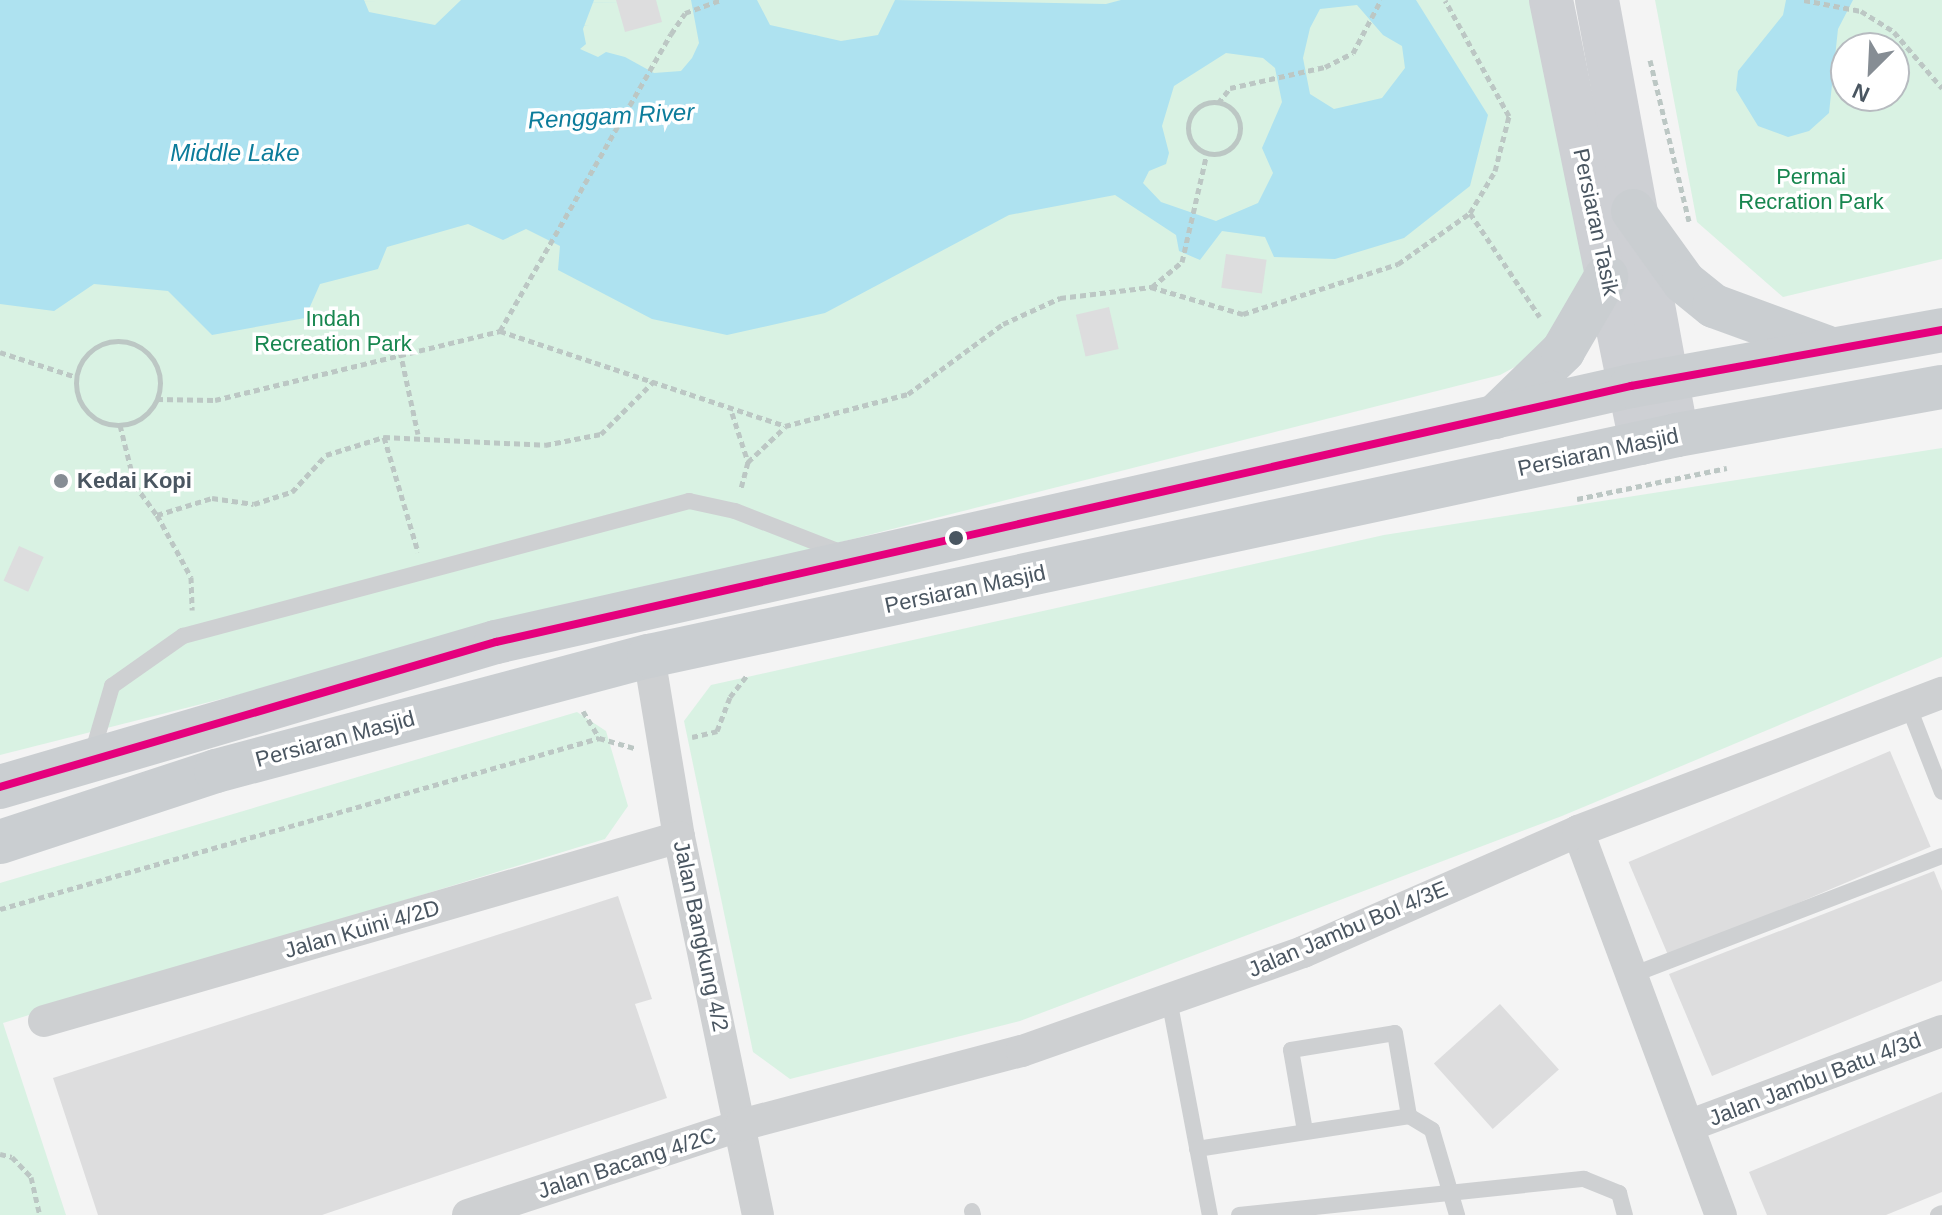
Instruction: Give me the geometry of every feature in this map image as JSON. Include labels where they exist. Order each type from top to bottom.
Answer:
[{"type":"main road","name":"Persiaran Tasik","points":[[1551,0],[1606,277],[1648,383]]},
{"type":"main road","name":"Persiaran Tasik","points":[[1597,0],[1633,211],[1648,383],[1659,439]]},
{"type":"main road","points":[[1633,211],[1684,282],[1714,306],[1834,350]]},
{"type":"main road","points":[[1495,417],[1563,351],[1606,277]]},
{"type":"main road","points":[[0,787],[496,642],[1648,383],[1942,330]]},
{"type":"main road","name":"Persiaran Masjid","points":[[0,842],[216,771],[649,656],[1659,439],[1942,387]]},
{"type":"street","name":"Jalan Bangkung 4/2","points":[[649,656],[679,837],[758,1215]]},
{"type":"street","name":"Jalan Jambu Bol 4/3E","points":[[741,1125],[1022,1051],[1303,952],[1578,831],[1942,693]]},
{"type":"street","points":[[1578,831],[1721,1215]]},
{"type":"street","name":"Jalan Kuini 4/2D","points":[[44,1021],[679,837]]},
{"type":"street","name":"Jalan Jambu Batu 4/3d","points":[[1688,1126],[1942,1031]]},
{"type":"street","name":"Jalan Bacang 4/2C","points":[[468,1215],[741,1125]]},
{"type":"lane","points":[[91,759],[112,686],[193,634],[689,501],[735,511],[861,560]]},
{"type":"lane","points":[[1908,705],[1942,792]]},
{"type":"lane","points":[[1632,975],[1942,856]]},
{"type":"lane","points":[[1169,999],[1210,1215]]},
{"type":"lane","points":[[1305,1131],[1291,1050],[1395,1033],[1409,1116]]},
{"type":"lane","points":[[1197,1149],[1409,1116],[1432,1130],[1457,1215]]},
{"type":"lane","points":[[1239,1215],[1584,1179],[1619,1193],[1625,1215]]},
{"type":"path","points":[[500,331],[685,13],[721,0]]},
{"type":"path","points":[[1218,103],[1236,116],[1239,138],[1222,153],[1207,153],[1191,140],[1190,119],[1204,105],[1218,103],[1230,88],[1325,67],[1353,53],[1367,33],[1381,0]]},
{"type":"path","points":[[157,399],[215,400],[400,351],[500,331],[732,412],[785,426],[908,394],[1003,324],[1060,298],[1151,287],[1243,314],[1398,264],[1470,213],[1495,171],[1509,116],[1445,0]]},
{"type":"path","points":[[1804,0],[1861,11],[1894,32],[1942,88]]},
{"type":"path","points":[[1649,55],[1692,232]]},
{"type":"path","points":[[1151,287],[1182,262],[1207,153]]},
{"type":"path","points":[[1470,213],[1563,351]]},
{"type":"path","points":[[133,343],[156,366],[157,399],[146,414],[120,425],[97,419],[84,408],[76,377],[81,362],[99,345],[133,343]]},
{"type":"path","points":[[400,351],[418,434]]},
{"type":"path","points":[[0,352],[76,377]]},
{"type":"path","points":[[157,515],[212,498],[254,504],[292,492],[326,455],[384,437],[418,434],[545,445],[601,434],[653,382]]},
{"type":"path","points":[[732,412],[748,462]]},
{"type":"path","points":[[120,425],[135,485],[157,515],[191,577],[193,634]]},
{"type":"path","points":[[735,511],[748,462],[785,426]]},
{"type":"path","points":[[384,437],[424,572]]},
{"type":"path","points":[[1563,502],[1734,466]]},
{"type":"path","points":[[0,909],[599,738],[631,749],[717,731],[730,697],[752,668]]},
{"type":"path","points":[[582,708],[599,738]]},
{"type":"path","points":[[0,1154],[12,1157],[31,1177],[40,1215]]},
{"type":"green space","name":"Indah Recreation Park","points":[[0,0],[1531,0],[1594,268],[1552,347],[1500,375],[0,755]]},
{"type":"green space","name":"Permai Recration Park","points":[[1655,0],[1942,0],[1942,259],[1783,297],[1697,222]]},
{"type":"green space","points":[[1942,448],[1942,657],[1562,816],[1020,1021],[790,1079],[753,1052],[684,721],[711,685],[1384,535]]},
{"type":"green space","points":[[577,712],[606,731],[628,806],[605,839],[3,1023],[66,1215],[0,1215],[0,883]]},
{"type":"water","name":"Middle Lake","points":[[0,0],[364,0],[369,12],[435,25],[461,0],[594,0],[583,29],[586,44],[580,49],[598,57],[606,52],[625,57],[654,73],[681,71],[692,58],[699,43],[691,0],[757,0],[770,25],[841,41],[878,35],[895,0],[1106,4],[1121,0],[1416,0],[1488,115],[1470,186],[1404,238],[1335,259],[1274,257],[1265,237],[1222,231],[1200,260],[1179,251],[1176,235],[1115,195],[1009,215],[825,313],[727,335],[652,319],[558,270],[560,246],[526,229],[503,240],[468,224],[387,247],[378,269],[320,284],[305,318],[212,335],[168,291],[94,284],[54,311],[0,304]],"holes":[[[1357,5],[1383,35],[1402,46],[1405,68],[1382,98],[1334,109],[1310,94],[1303,58],[1310,28],[1320,9]],[[1226,53],[1263,58],[1275,68],[1282,102],[1262,148],[1273,173],[1258,203],[1216,221],[1161,202],[1143,183],[1149,171],[1166,164],[1169,153],[1162,126],[1174,86]]]},
{"type":"water","points":[[1786,0],[1853,0],[1838,32],[1830,32],[1829,113],[1809,131],[1788,137],[1758,126],[1736,90],[1738,71],[1783,15]]},
{"type":"building","points":[[616,0],[656,0],[662,22],[625,32]]},
{"type":"building","points":[[1226,254],[1267,260],[1262,293],[1221,288]]},
{"type":"building","points":[[1109,307],[1119,349],[1086,357],[1076,315]]},
{"type":"building","points":[[19,546],[44,557],[28,592],[4,581]]},
{"type":"building","points":[[1890,751],[1931,847],[1669,958],[1629,862]]},
{"type":"building","points":[[1934,871],[1942,891],[1942,981],[1712,1076],[1669,974]]},
{"type":"building","points":[[618,896],[652,999],[635,1004],[667,1098],[322,1215],[98,1215],[53,1078]]},
{"type":"building","points":[[1500,1004],[1559,1069],[1493,1129],[1434,1064]]},
{"type":"building","points":[[1942,1092],[1942,1192],[1886,1215],[1767,1215],[1749,1172]]},
{"type":"transit line","points":[[0,787],[496,642],[1631,386],[1942,330]]},
{"type":"place","name":"Kedai Kopi","points":[[61,481]]},
{"type":"water label","name":"Renggam River","points":[[611,116]]}]
